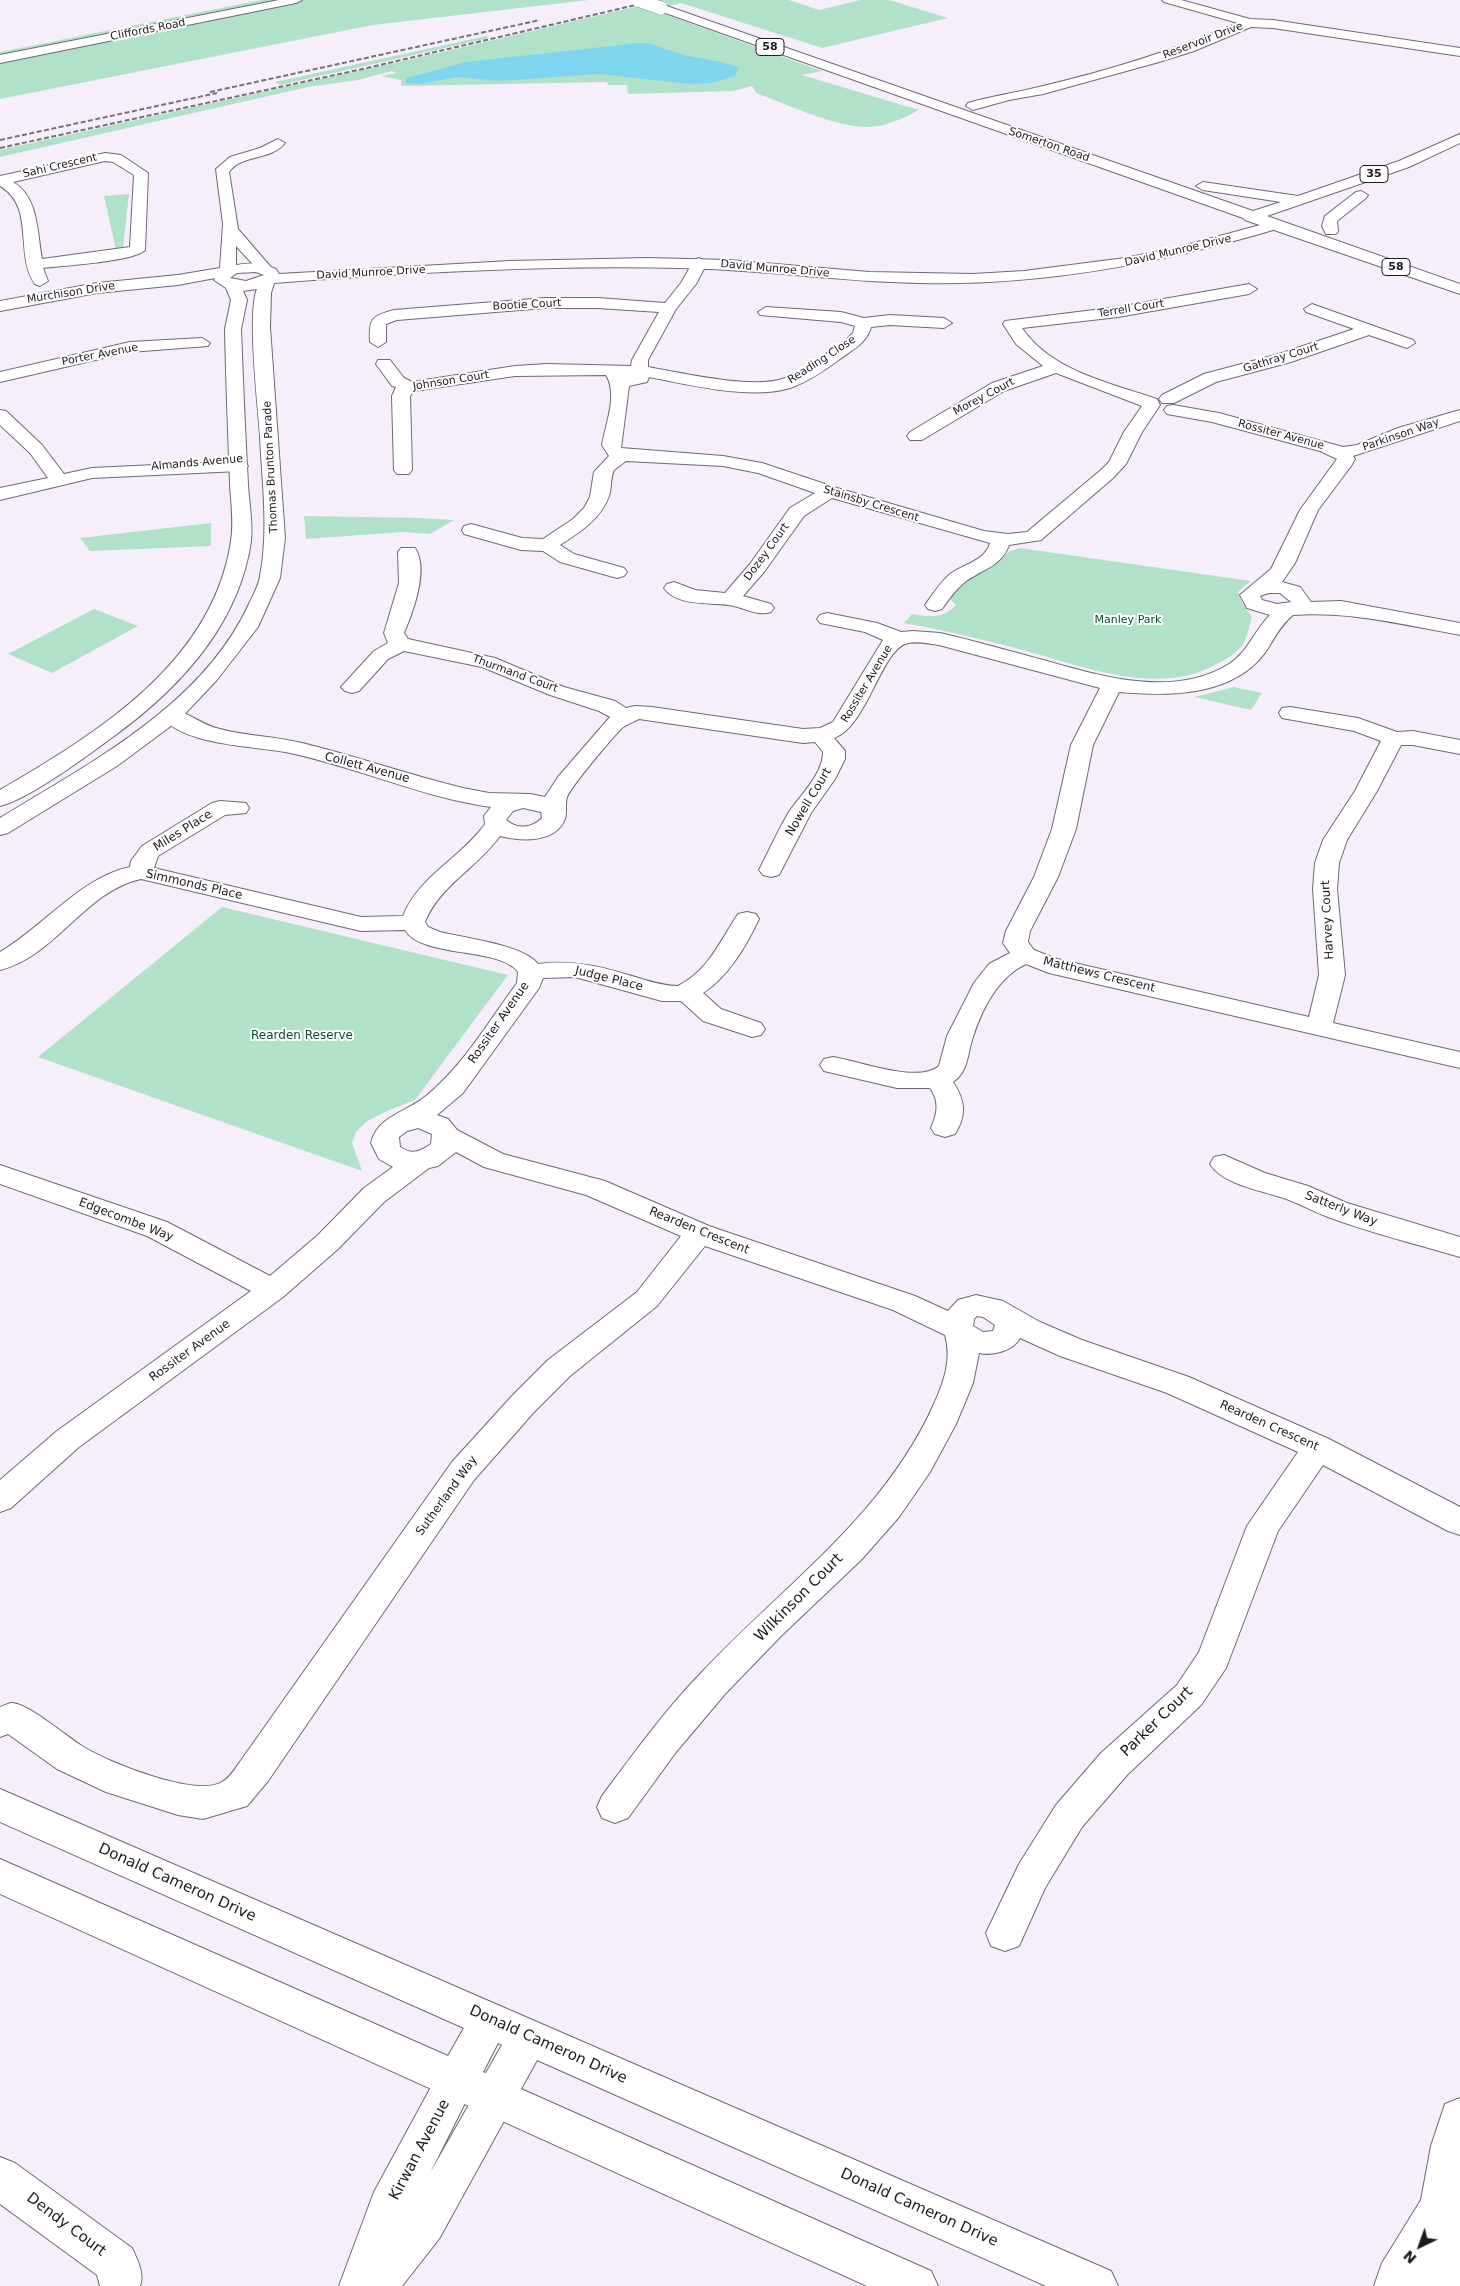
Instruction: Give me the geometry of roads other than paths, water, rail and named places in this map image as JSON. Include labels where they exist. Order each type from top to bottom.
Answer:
[{"type":"street","name":"Cliffords Road","points":[[0,58],[296,0]]},
{"type":"street","name":"Somerton Road","points":[[638,0],[664,5],[969,111],[1250,217],[1460,289]]},
{"type":"street","points":[[1168,0],[1249,23]]},
{"type":"street","points":[[203,4],[228,14]]},
{"type":"street","name":"Somerton Road","points":[[664,5],[969,111],[1203,186],[1271,210],[1299,217],[1331,231],[1460,276]]},
{"type":"street","name":"Reservoir Drive","points":[[969,111],[1022,99],[1038,91],[1190,48],[1249,23],[1274,24],[1376,41],[1460,52]]},
{"type":"street","name":"35","points":[[1250,217],[1404,164],[1460,138]]},
{"type":"street","points":[[0,799],[84,748],[138,706],[174,673],[207,632],[232,586],[241,533],[233,329],[239,300],[229,278],[226,262],[231,230],[229,198],[222,174],[224,168],[237,160],[269,150],[278,143]]},
{"type":"street","points":[[1446,145],[1460,147]]},
{"type":"street","name":"Sahi Crescent","points":[[1,180],[105,157],[116,158],[142,173],[137,250],[125,254],[35,264]]},
{"type":"street","points":[[1,180],[16,189],[24,199],[35,264],[41,282],[53,295]]},
{"type":"street","points":[[1203,186],[1302,199]]},
{"type":"street","name":"35","points":[[1317,210],[1366,193],[1330,219],[1329,226],[1331,231]]},
{"type":"street","name":"David Munroe Drive","points":[[229,278],[248,285],[267,274],[532,263],[693,260],[926,268],[997,267],[1054,262],[1131,251],[1173,241],[1250,217]]},
{"type":"street","name":"David Munroe Drive","points":[[693,260],[869,277],[938,279],[1011,277],[1136,262],[1201,247],[1299,217]]},
{"type":"street","points":[[231,230],[247,248],[253,260],[267,274]]},
{"type":"street","points":[[622,455],[614,451],[611,445],[629,375],[672,303],[688,284],[693,260]]},
{"type":"street","name":"Thomas Brunton Parade","points":[[185,714],[209,677],[248,627],[270,578],[275,530],[262,327],[263,293],[267,274]]},
{"type":"street","name":"Murchison Drive","points":[[0,306],[53,295],[143,284],[229,278]]},
{"type":"street","name":"Terrell Court","points":[[1012,324],[1118,312],[1250,289]]},
{"type":"street","name":"Bootie Court","points":[[378,342],[376,325],[379,313],[545,303],[672,303]]},
{"type":"street","points":[[1312,309],[1407,342]]},
{"type":"street","name":"Reading Close","points":[[766,312],[841,316],[864,323],[890,320],[944,323]]},
{"type":"street","name":"Reading Close","points":[[629,375],[763,386],[784,384],[853,342],[861,335],[864,323]]},
{"type":"street","name":"Rossiter Avenue","points":[[1012,324],[1016,334],[1032,350],[1057,367],[1120,392],[1326,447],[1341,453],[1346,459],[1309,510],[1287,562],[1272,582],[1258,596]]},
{"type":"street","name":"Gathray Court","points":[[1167,404],[1210,378],[1285,358],[1371,330]]},
{"type":"street","name":"Porter Avenue","points":[[0,377],[130,348],[202,343]]},
{"type":"street","points":[[384,364],[392,376],[410,387]]},
{"type":"street","name":"Morey Court","points":[[916,436],[998,387],[1057,367]]},
{"type":"street","name":"Johnson Court","points":[[403,470],[401,396],[402,392],[410,387],[516,371],[547,369],[629,375]]},
{"type":"street","name":"Stainsby Crescent","points":[[622,455],[723,461],[762,468],[830,492],[981,536],[1001,540],[1020,540],[1034,536],[1044,529],[1117,464],[1133,432],[1142,422],[1167,404]]},
{"type":"street","points":[[0,415],[36,449],[59,480]]},
{"type":"street","name":"Parkinson Way","points":[[1341,453],[1362,449],[1404,432],[1460,415]]},
{"type":"street","points":[[547,545],[585,519],[600,495],[604,469],[608,463],[622,455]]},
{"type":"street","name":"Almands Avenue","points":[[0,494],[92,473],[176,471],[239,462],[271,460]]},
{"type":"street","name":"Dozey Court","points":[[730,599],[757,568],[783,529],[797,512],[830,492]]},
{"type":"street","points":[[471,530],[521,544],[547,545],[567,558],[617,572]]},
{"type":"street","points":[[935,606],[953,582],[993,557],[1000,549],[1001,540]]},
{"type":"street","points":[[352,687],[381,655],[401,644],[395,638],[394,633],[408,593],[410,559],[408,552]]},
{"type":"street","name":"Rossiter Avenue","points":[[625,716],[635,712],[652,713],[803,736],[821,736],[833,732],[842,726],[889,645],[897,638],[914,636],[940,639],[1112,685],[1142,688],[1176,688],[1205,682],[1231,673],[1252,656],[1265,635],[1291,602],[1287,562]]},
{"type":"street","points":[[1265,635],[1264,616],[1258,596],[1279,587],[1291,602],[1315,608],[1358,610],[1413,618],[1460,628]]},
{"type":"street","points":[[674,588],[688,596],[730,599],[764,608]]},
{"type":"street","points":[[827,619],[870,627],[897,638]]},
{"type":"street","name":"Thurmand Court","points":[[401,644],[488,662],[557,690],[607,706],[625,716]]},
{"type":"street","points":[[833,1065],[856,1068],[883,1077],[915,1081],[937,1079],[949,1073],[956,1062],[960,1037],[994,973],[1025,955],[1015,943],[1018,931],[1046,877],[1064,829],[1082,745],[1112,685]]},
{"type":"street","name":"Collett Avenue","points":[[138,706],[185,714],[218,735],[287,746],[489,800],[546,805],[554,812]]},
{"type":"street","points":[[1290,713],[1348,722],[1377,731],[1393,739],[1414,738],[1460,747]]},
{"type":"street","points":[[0,828],[109,761],[149,731],[185,714]]},
{"type":"street","points":[[474,853],[503,840],[531,833],[551,824],[554,818],[556,797],[566,782],[615,723],[625,716]]},
{"type":"street","name":"Nowell Court","points":[[771,870],[800,813],[824,779],[834,759],[834,751],[821,736]]},
{"type":"street","name":"Harvey Court","points":[[1319,1027],[1332,975],[1325,889],[1327,863],[1334,840],[1366,791],[1393,739]]},
{"type":"street","points":[[413,922],[416,913],[434,890],[474,853],[496,823],[499,810],[545,794],[566,782]]},
{"type":"street","name":"Collett Avenue","points":[[447,790],[482,809],[496,823],[511,832],[531,833]]},
{"type":"street","name":"Miles Place","points":[[141,872],[144,861],[150,851],[220,808],[238,808]]},
{"type":"street","name":"Simmonds Place","points":[[0,963],[25,948],[103,886],[122,876],[141,872],[361,924],[382,925],[413,922]]},
{"type":"street","points":[[747,919],[737,940],[712,972],[686,992],[697,1004],[712,1015],[752,1029]]},
{"type":"street","name":"Rossiter Avenue","points":[[407,1121],[429,1108],[454,1087],[530,982],[531,972],[524,962],[510,956],[432,938],[418,932],[413,922]]},
{"type":"street","name":"Matthews Crescent","points":[[1025,955],[1049,965],[1460,1060]]},
{"type":"street","name":"Judge Place","points":[[531,972],[559,969],[579,970],[622,980],[654,992],[686,992]]},
{"type":"street","points":[[937,1079],[948,1095],[952,1110],[946,1128]]},
{"type":"street","name":"Rossiter Avenue","points":[[446,1132],[446,1110],[454,1087]]},
{"type":"street","points":[[428,1120],[446,1132],[444,1148],[424,1160],[410,1162],[393,1157],[384,1147],[383,1140],[388,1132],[407,1121],[428,1120]]},
{"type":"street","name":"Rearden Crescent","points":[[446,1132],[494,1161]]},
{"type":"street","name":"Rossiter Avenue","points":[[374,1196],[383,1170],[384,1147]]},
{"type":"street","name":"Rossiter Avenue","points":[[0,1499],[68,1440],[273,1290],[328,1242],[374,1196],[424,1160]]},
{"type":"street","name":"Rearden Crescent","points":[[424,1160],[494,1161],[595,1188],[699,1233],[777,1262],[964,1323],[993,1308],[1001,1334],[1024,1341],[1071,1348],[1178,1385],[1318,1448],[1460,1522]]},
{"type":"street","name":"Satterly Way","points":[[1224,1164],[1254,1180],[1298,1193],[1354,1215],[1460,1247]]},
{"type":"street","name":"Edgecombe Way","points":[[0,1175],[157,1229],[273,1290]]},
{"type":"street","name":"Sutherland Way","points":[[0,1722],[12,1718],[70,1758],[128,1783],[178,1799],[202,1803],[234,1795],[255,1770],[462,1470],[522,1404],[559,1368],[647,1299],[699,1233]]},
{"type":"street","name":"Wilkinson Court","points":[[615,1807],[681,1719],[768,1627],[881,1516],[918,1465],[945,1413],[961,1375],[965,1353],[964,1323]]},
{"type":"street","name":"Wilkinson Court","points":[[961,1375],[976,1357],[1001,1334]]},
{"type":"street","name":"Parker Court","points":[[1005,1933],[1032,1876],[1069,1816],[1114,1764],[1189,1695],[1214,1658],[1262,1526],[1318,1448]]},
{"type":"street","name":"Donald Cameron Drive","points":[[0,1806],[1096,2286]]},
{"type":"street","points":[[0,1876],[496,2096],[916,2286]]},
{"type":"street","name":"Kirwan Avenue","points":[[361,2286],[389,2207],[490,2019]]},
{"type":"street","points":[[374,2286],[424,2224],[528,2036]]},
{"type":"street","points":[[1440,2286],[1441,2206],[1452,2146],[1460,2118]]},
{"type":"street","name":"Dendy Court","points":[[0,2178],[117,2264],[120,2280]]},
{"type":"street","points":[[1396,2286],[1397,2278],[1441,2206]]},
{"type":"water","points":[[639,43],[651,44],[684,55],[739,67],[735,76],[711,83],[691,84],[599,74],[499,81],[458,77],[419,84],[405,83],[407,78],[466,62]]},
{"type":"railway","points":[[0,148],[367,68],[657,0]]},
{"type":"railway","points":[[210,92],[540,20]]},
{"type":"railway","points":[[0,140],[217,93]]},
{"type":"park label","name":"Manley Park","points":[[1128,620]]},
{"type":"park label","name":"Rearden Reserve","points":[[302,1036]]}]
